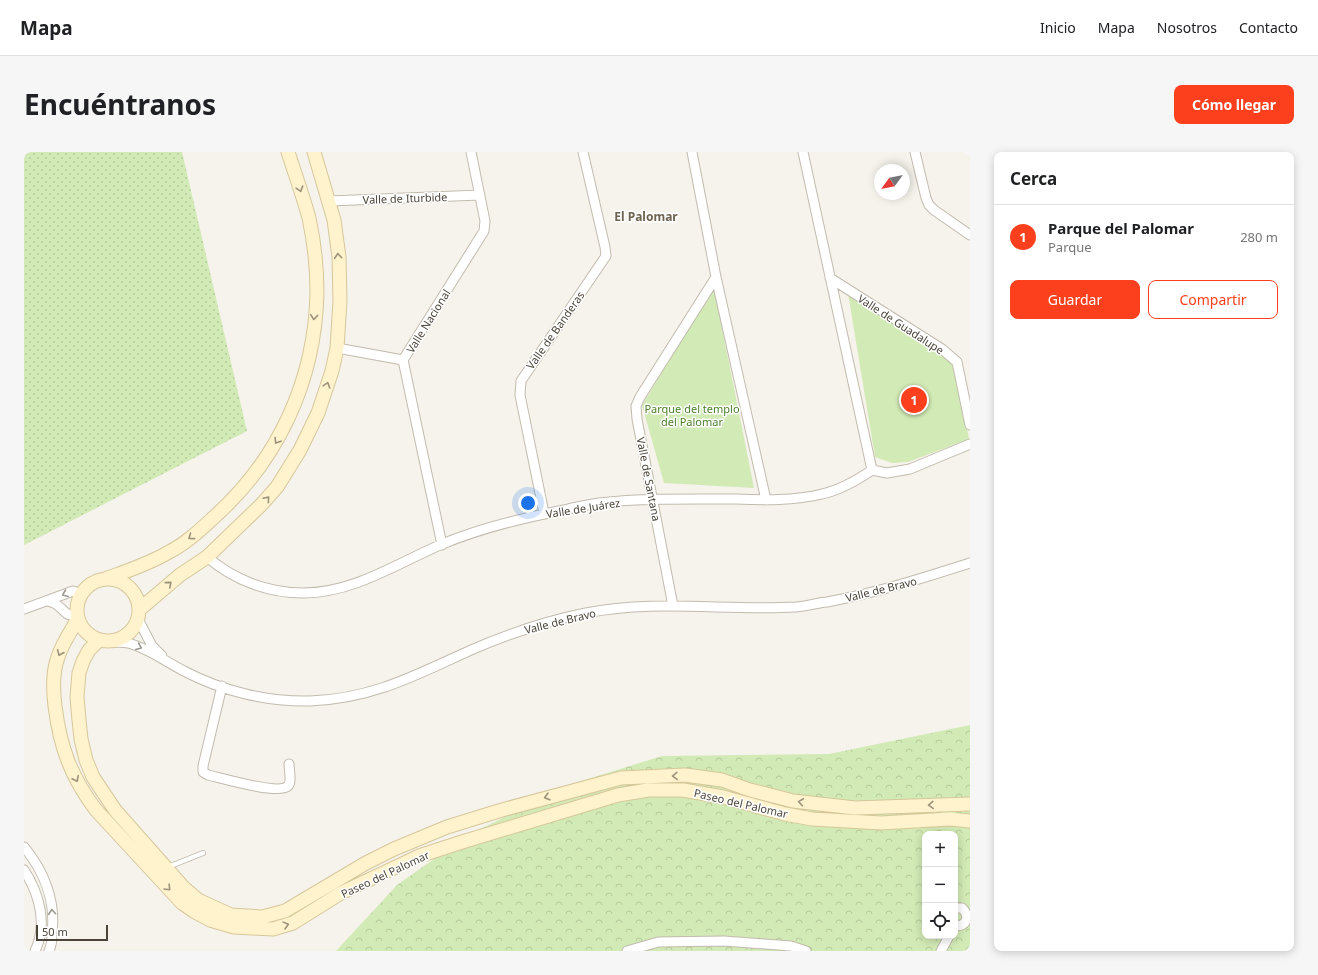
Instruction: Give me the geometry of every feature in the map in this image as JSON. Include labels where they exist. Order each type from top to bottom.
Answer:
[{"type":"street","points":[[288,152],[309,219],[317,293],[307,365],[296,402],[280,436],[256,472],[231,503],[198,532],[170,552],[144,565],[94,582],[87,587],[78,602],[78,617],[83,628],[90,636],[105,641],[122,638],[132,631],[139,614],[180,575],[207,557],[261,505],[277,487],[300,450],[318,413],[332,371],[336,348],[340,301],[339,257],[334,220],[314,152]]},
{"type":"street","name":"Valle Nacional","points":[[442,545],[403,360],[484,231],[485,221],[471,152]]},
{"type":"street","name":"Valle de Banderas","points":[[544,514],[520,395],[521,381],[606,256],[583,152]]},
{"type":"street","points":[[692,152],[716,277],[766,500]]},
{"type":"street","points":[[804,152],[872,470],[887,474],[910,469],[970,444]]},
{"type":"street","points":[[915,152],[929,205],[970,235]]},
{"type":"street","name":"Valle de Iturbide","points":[[329,201],[480,195]]},
{"type":"street","name":"Valle de Santana","points":[[673,606],[637,419],[636,406],[640,397],[716,277]]},
{"type":"street","name":"Valle de Guadalupe","points":[[830,278],[942,349],[957,362],[970,425]]},
{"type":"street","points":[[336,348],[403,360]]},
{"type":"street","name":"Valle de Juárez","points":[[207,557],[231,574],[252,584],[267,588],[303,593],[325,591],[345,587],[363,581],[442,545],[500,524],[544,514],[598,503],[653,499],[766,500],[804,497],[822,494],[853,483],[872,470]]},
{"type":"street","name":"Valle de Bravo","points":[[105,641],[127,643],[139,647],[184,671],[222,686],[256,696],[292,701],[311,701],[374,692],[398,683],[471,650],[544,623],[588,613],[615,609],[673,606],[759,608],[798,607],[849,598],[970,563]]},
{"type":"street","points":[[105,579],[115,580],[125,584],[132,590],[138,599],[139,614]]},
{"type":"street","points":[[24,609],[73,591],[82,594]]},
{"type":"street","points":[[48,601],[57,605],[66,614],[78,617]]},
{"type":"street","name":"Valle de Bravo","points":[[139,614],[152,646],[165,660]]},
{"type":"street","name":"Paseo del Palomar","points":[[78,617],[58,656],[54,669],[53,690],[59,735],[66,758],[75,779],[86,796],[108,823],[161,871],[198,900],[231,915],[262,917],[285,911],[366,863],[394,849],[447,828],[502,810],[621,778],[685,775],[722,780],[750,790],[793,801],[855,808],[970,804]]},
{"type":"street","name":"Paseo del Palomar","points":[[105,641],[89,650],[79,673],[77,698],[81,740],[86,760],[93,777],[115,810],[161,871],[182,903],[194,912],[210,920],[234,927],[273,928],[293,923],[341,893],[419,856],[618,795],[648,790],[683,790],[723,797],[785,814],[812,819],[874,823],[950,819],[970,821]]},
{"type":"street","points":[[222,686],[202,766],[203,772],[208,775],[262,788],[280,789],[287,788],[289,783],[289,764]]},
{"type":"street","points":[[747,803],[750,790]]},
{"type":"street","points":[[901,806],[902,822]]},
{"type":"street","points":[[502,810],[509,828]]},
{"type":"street","points":[[24,847],[34,859],[50,894],[53,926],[49,951]]},
{"type":"street","points":[[24,870],[32,883],[40,903],[41,926],[38,945],[35,951]]},
{"type":"street","points":[[334,882],[341,893]]},
{"type":"street","points":[[958,908],[962,908],[968,917],[966,922],[961,926],[958,926]]},
{"type":"street","points":[[941,951],[947,939]]},
{"type":"street","points":[[627,951],[658,942],[724,941],[791,946],[806,951]]},
{"type":"lane","points":[[161,871],[203,853]]},
{"type":"green space","points":[[24,152],[182,152],[247,431],[24,545]]},
{"type":"green space","name":"Parque del templo del Palomar","points":[[714,288],[754,488],[664,483],[642,405]]},
{"type":"green space","points":[[848,293],[954,361],[969,439],[908,462],[892,463],[875,457]]},
{"type":"green space","points":[[970,725],[970,951],[336,951],[397,885],[468,835],[575,783],[662,756],[829,754]]},
{"type":"place","name":"Parque del Palomar","points":[[914,400]]},
{"type":"district","name":"El Palomar","points":[[646,216]]}]
